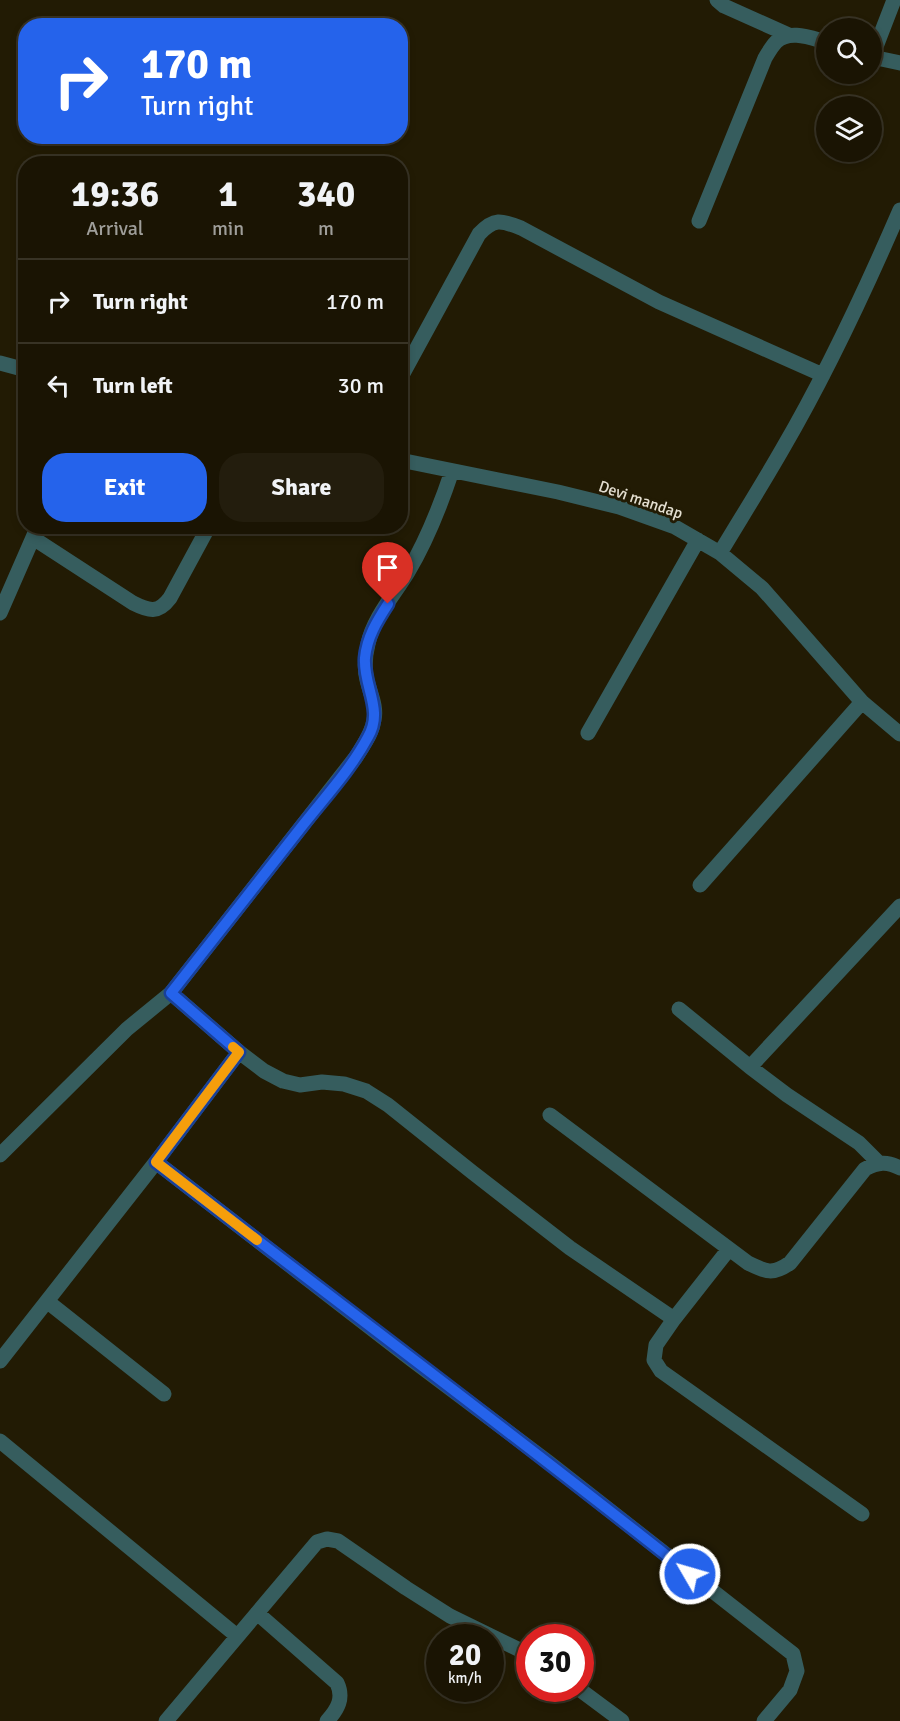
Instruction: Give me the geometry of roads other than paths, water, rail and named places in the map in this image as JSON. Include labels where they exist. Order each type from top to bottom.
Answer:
[{"type":"street","points":[[717,0],[724,6],[789,35],[816,39]]},
{"type":"street","points":[[882,31],[894,0]]},
{"type":"street","points":[[699,221],[765,58],[776,41],[789,35]]},
{"type":"street","points":[[882,59],[900,63]]},
{"type":"street","points":[[720,553],[784,446],[823,375],[866,289],[900,210]]},
{"type":"street","points":[[408,364],[479,234],[495,221],[514,225],[659,302],[823,375]]},
{"type":"street","points":[[0,363],[18,368]]},
{"type":"street","name":"Devi mandap","points":[[408,462],[558,492],[619,507],[675,527],[720,553],[762,588],[862,702],[900,734]]},
{"type":"street","points":[[0,1155],[127,1029],[171,993],[370,736],[375,712],[366,679],[365,659],[368,640],[431,530],[452,471]]},
{"type":"street","points":[[0,613],[34,534]]},
{"type":"street","points":[[38,534],[133,603],[144,609],[154,610],[164,606],[170,598],[205,534]]},
{"type":"street","points":[[588,733],[698,540]]},
{"type":"street","points":[[700,885],[862,702]]},
{"type":"street","points":[[750,1067],[900,906]]},
{"type":"street","points":[[171,993],[239,1052],[264,1071],[283,1081],[300,1085],[322,1082],[344,1084],[366,1091],[388,1105],[570,1248],[674,1319]]},
{"type":"street","points":[[679,1010],[750,1067],[859,1143],[878,1162]]},
{"type":"street","points":[[0,1361],[48,1302],[239,1052]]},
{"type":"street","points":[[550,1115],[748,1263],[764,1271],[779,1271],[790,1263],[865,1169],[878,1162],[900,1168]]},
{"type":"street","points":[[156,1162],[548,1462],[793,1654],[797,1671],[790,1690],[764,1721]]},
{"type":"street","points":[[729,1249],[674,1319],[656,1346],[654,1360],[661,1371],[862,1514]]},
{"type":"street","points":[[48,1302],[164,1394]]},
{"type":"street","points":[[0,1441],[237,1636]]},
{"type":"street","points":[[166,1721],[317,1542],[327,1539],[338,1541],[450,1616],[516,1648]]},
{"type":"street","points":[[257,1613],[337,1683],[341,1691],[340,1702],[327,1721]]},
{"type":"street","points":[[594,1700],[622,1721]]}]
